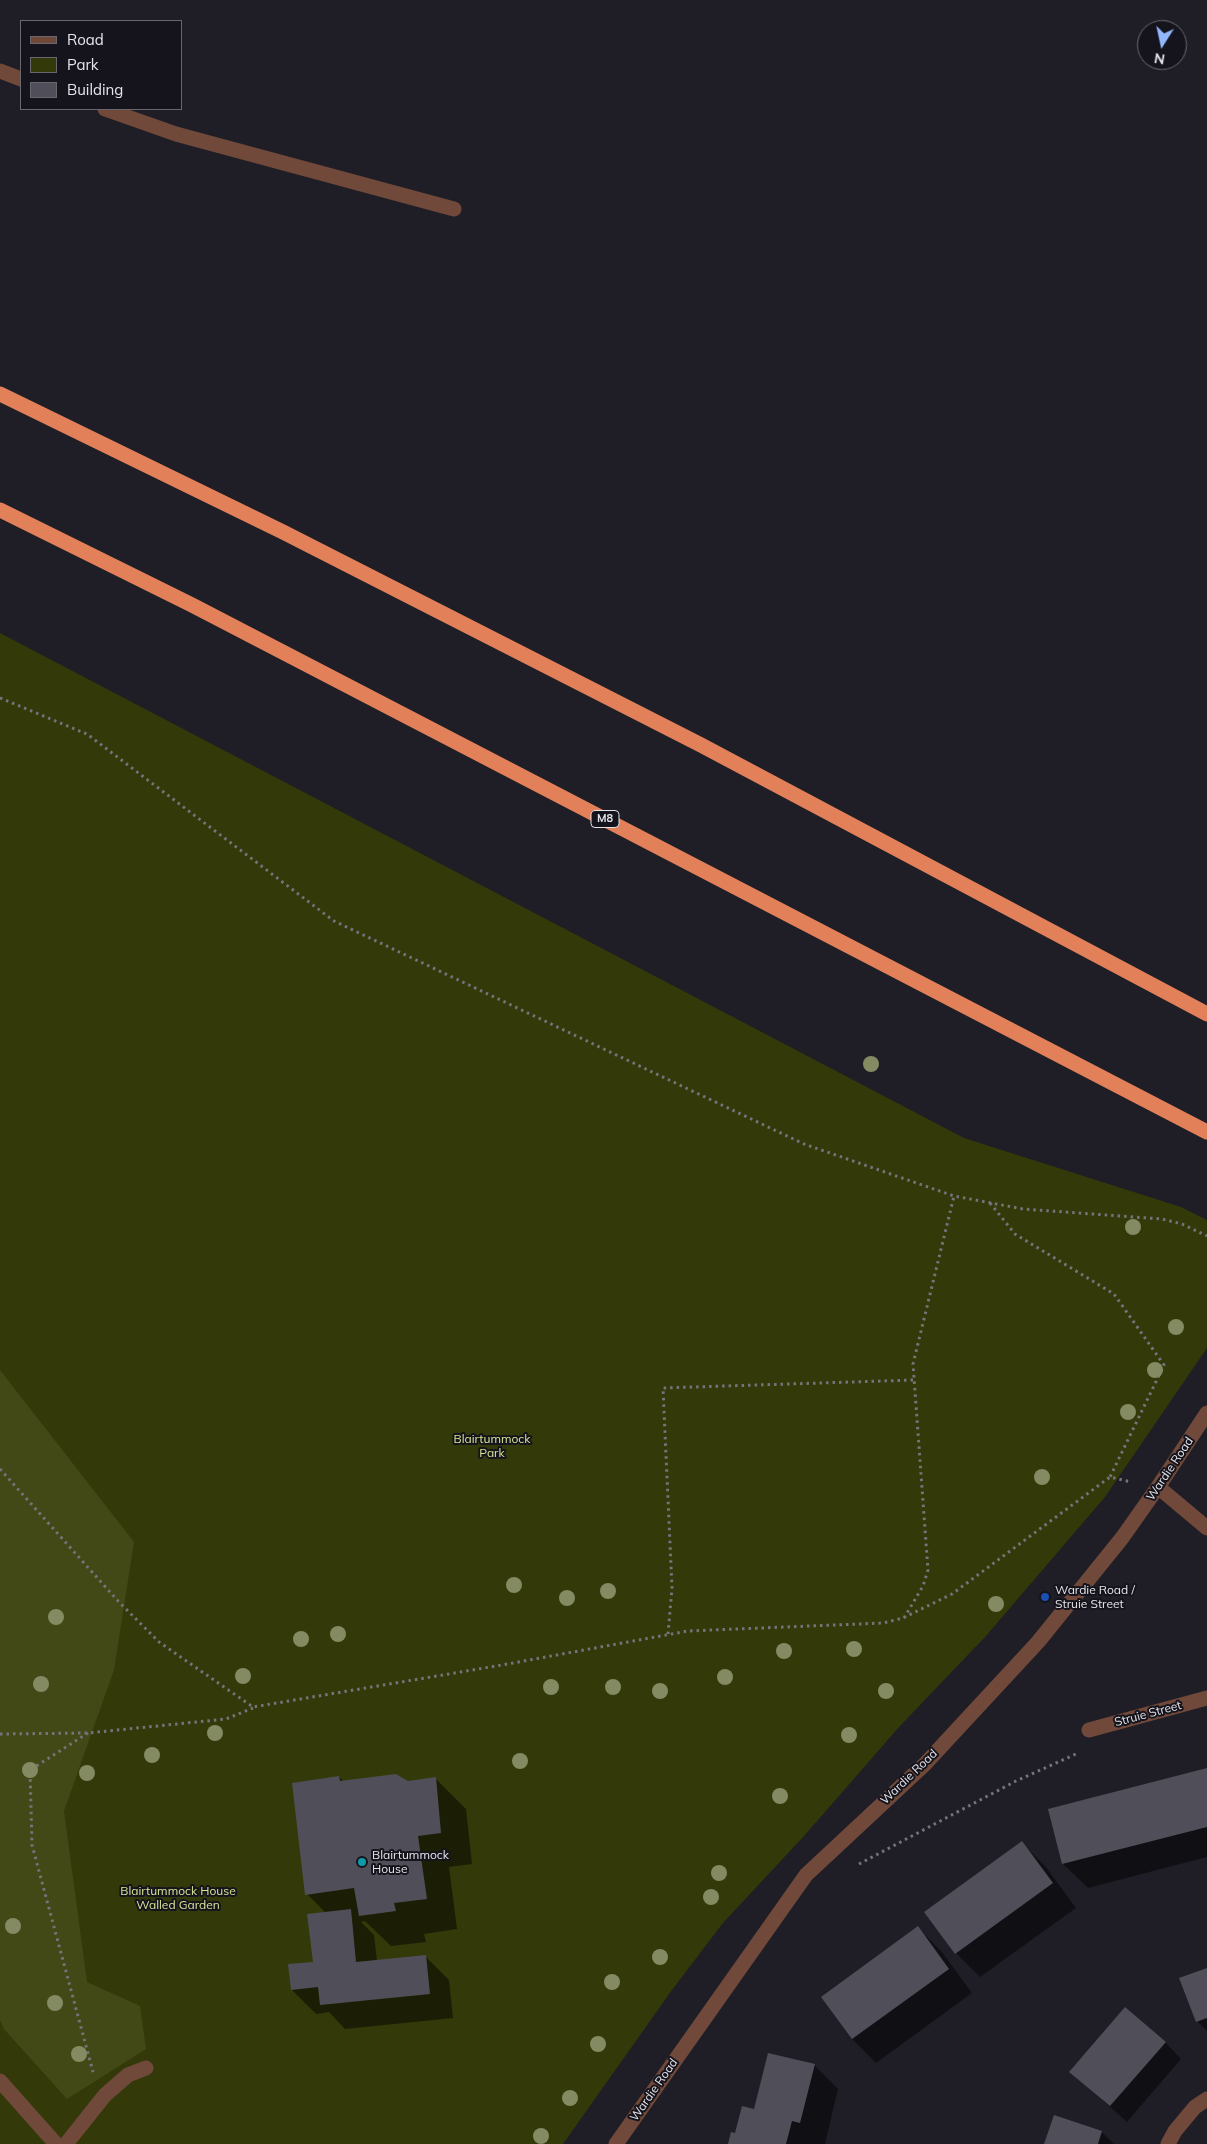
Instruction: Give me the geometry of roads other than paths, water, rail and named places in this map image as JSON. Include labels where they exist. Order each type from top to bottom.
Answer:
[{"type":"highway","points":[[0,394],[283,532],[701,745],[1207,1014]]},
{"type":"highway","name":"M8","points":[[0,510],[192,605],[1207,1132]]},
{"type":"street","points":[[0,71],[20,79]]},
{"type":"street","points":[[108,110],[176,134],[454,209]]},
{"type":"street","name":"Wardie Road","points":[[616,2144],[806,1875],[924,1764],[1038,1642],[1098,1569],[1158,1488],[1207,1413]]},
{"type":"street","points":[[1158,1488],[1207,1528]]},
{"type":"street","name":"Struie Street","points":[[1089,1730],[1207,1698]]},
{"type":"street","points":[[66,2144],[105,2094],[128,2076],[146,2068]]},
{"type":"street","points":[[0,2081],[56,2144]]},
{"type":"street","points":[[1168,2144],[1175,2131],[1195,2107],[1207,2099]]},
{"type":"place","name":"Wardie Road / Struie Street","points":[[1045,1597]]},
{"type":"place","name":"Blairtummock House","points":[[362,1862]]},
{"type":"park label","name":"Blairtummock Park","points":[[492,1446]]},
{"type":"park label","name":"Blairtummock House Walled Garden","points":[[178,1898]]}]
